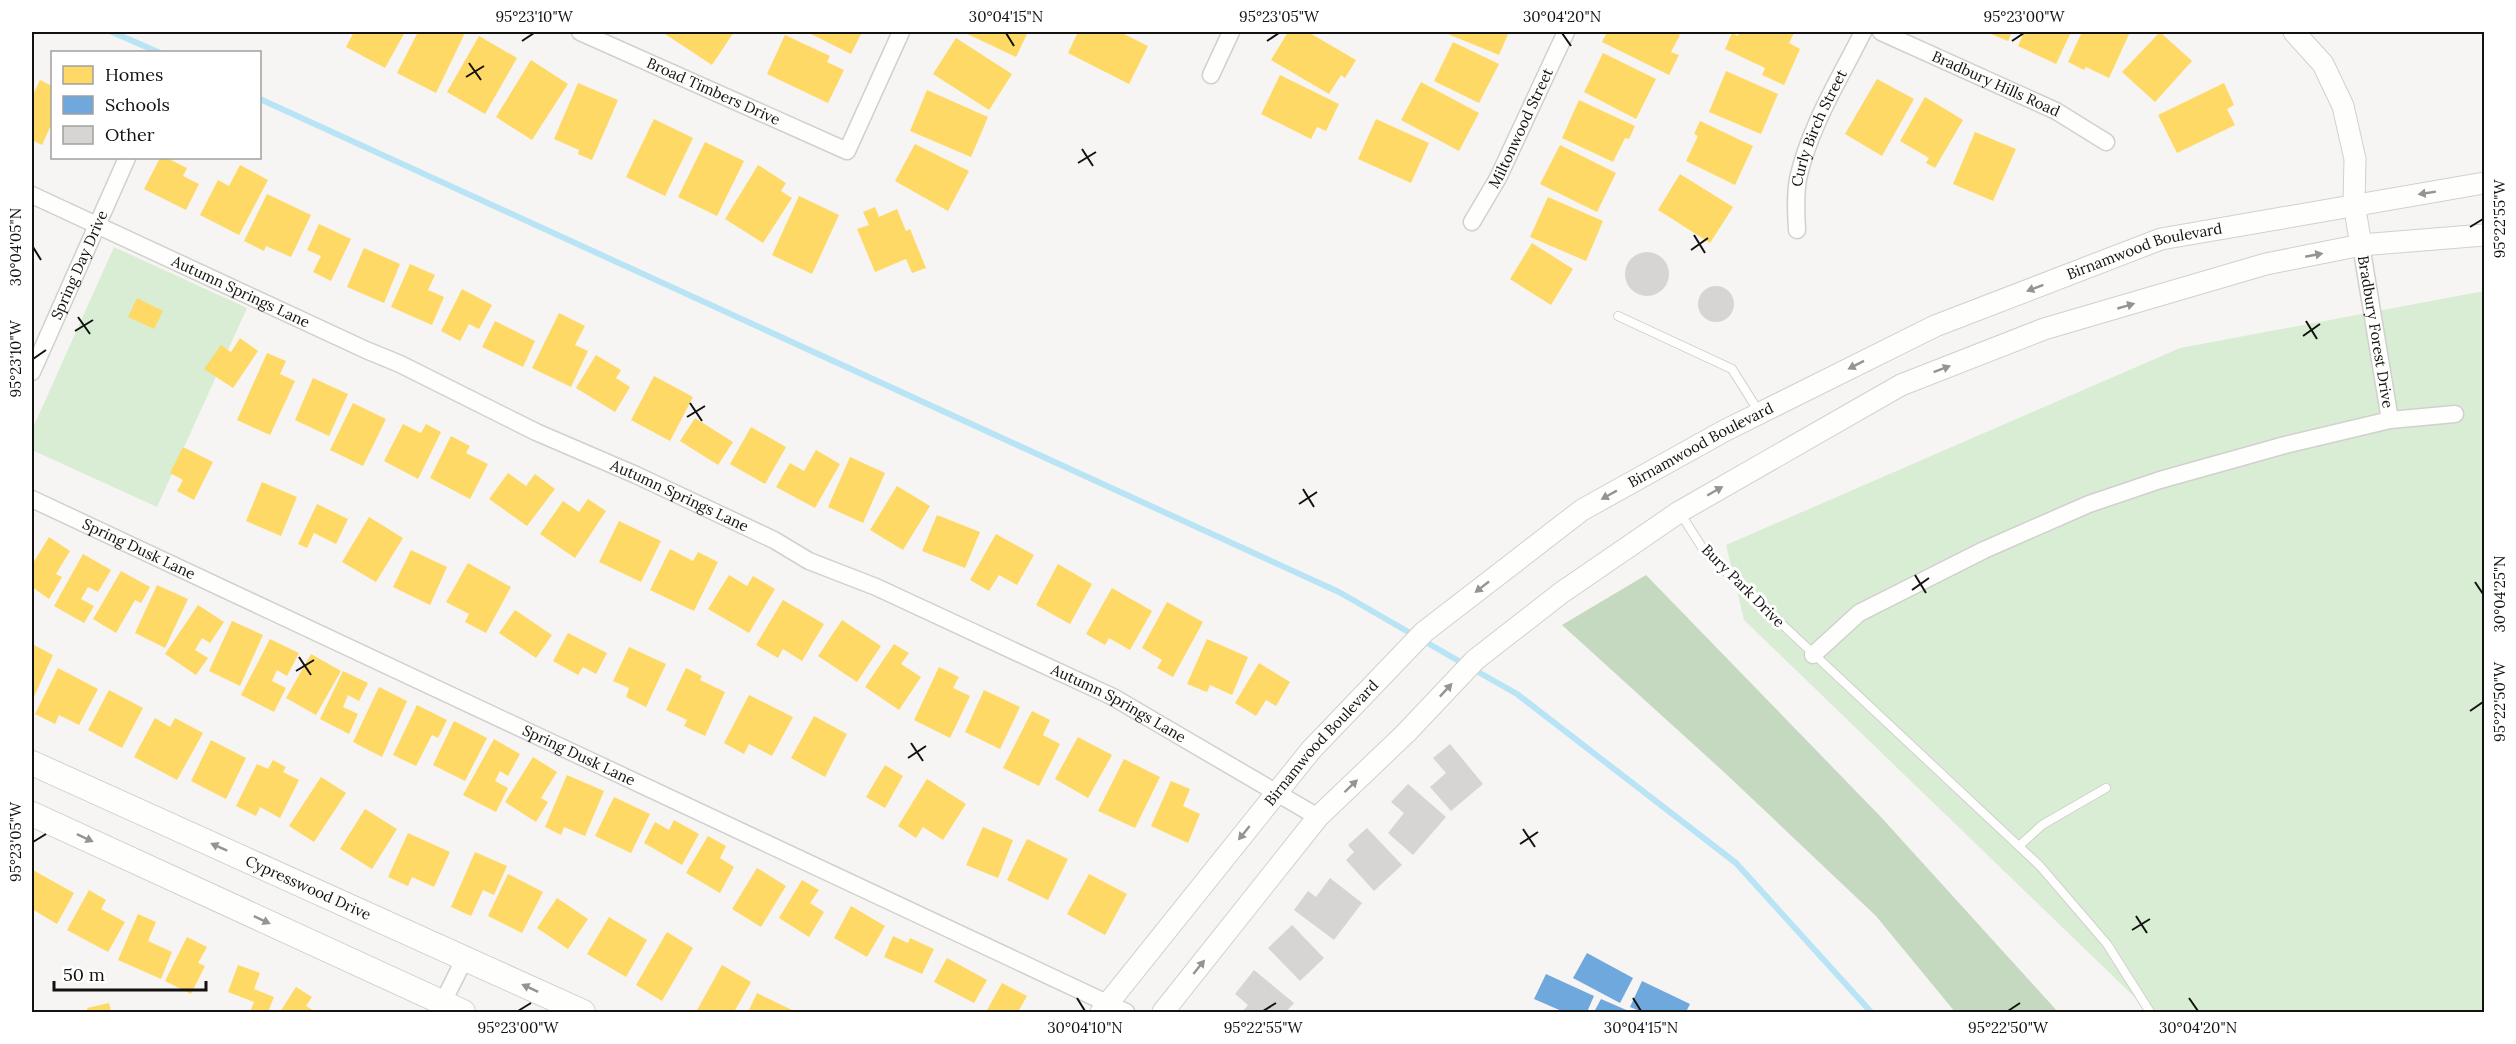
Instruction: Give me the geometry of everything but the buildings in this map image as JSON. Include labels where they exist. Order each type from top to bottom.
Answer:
[{"type":"main road","name":"Cypresswood Drive","points":[[32,763],[583,1012]]},
{"type":"main road","points":[[32,814],[448,1009]]},
{"type":"street","name":"Broad Timbers Drive","points":[[580,32],[613,38],[847,151],[901,32]]},
{"type":"street","points":[[1211,75],[1231,32]]},
{"type":"street","name":"Miltonwood Street","points":[[1472,222],[1495,183],[1566,32]]},
{"type":"street","name":"Curly Birch Street","points":[[1797,230],[1796,200],[1803,161],[1819,122],[1863,32]]},
{"type":"street","name":"Bradbury Hills Road","points":[[1881,32],[2056,111],[2106,142]]},
{"type":"street","points":[[2294,32],[2323,64],[2343,106],[2355,159],[2354,204],[2361,245]]},
{"type":"street","name":"Spring Day Drive","points":[[32,372],[96,223],[127,159]]},
{"type":"street","name":"Birnamwood Boulevard","points":[[1104,1008],[1311,750],[1424,632],[1582,510],[1760,413],[1935,326],[2161,239],[2484,183]]},
{"type":"street","name":"Autumn Springs Lane","points":[[32,195],[400,364],[536,432],[658,485],[774,540],[809,561],[876,587],[1113,697],[1318,817]]},
{"type":"street","points":[[1163,1012],[1318,817],[1406,733],[1474,660],[1561,593],[1679,512],[1912,381],[2044,329],[2266,264],[2361,245],[2484,235]]},
{"type":"street","name":"Bradbury Forest Drive","points":[[2361,245],[2390,420]]},
{"type":"street","points":[[1813,655],[1859,613],[1984,550],[2089,504],[2160,480],[2251,454],[2390,420],[2455,414]]},
{"type":"street","name":"Spring Dusk Lane","points":[[32,499],[1104,1008],[1126,1012]]},
{"type":"street","points":[[448,1009],[465,958]]},
{"type":"lane","points":[[1618,316],[1732,369],[1760,413]]},
{"type":"lane","name":"Bury Park Drive","points":[[1679,512],[1706,552],[2040,866],[2107,944],[2150,1012]]},
{"type":"lane","points":[[2019,846],[2042,825],[2106,789]]},
{"type":"green space","points":[[114,247],[247,308],[157,507],[32,450],[32,430]]},
{"type":"green space","points":[[2484,291],[2484,1012],[2150,1012],[1744,620],[1726,545],[2180,348]]},
{"type":"green space","points":[[1646,575],[1880,816],[2058,1012],[1955,1012],[1876,916],[1725,773],[1562,625]]},
{"type":"waterway","points":[[112,32],[156,51]]},
{"type":"waterway","points":[[261,99],[1339,592],[1464,664]]},
{"type":"waterway","points":[[1473,669],[1517,694],[1736,863],[1871,1012]]}]
